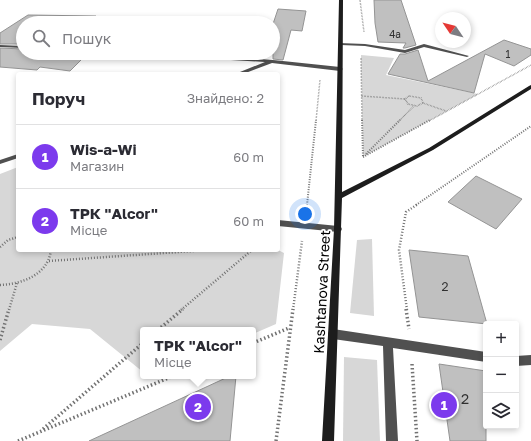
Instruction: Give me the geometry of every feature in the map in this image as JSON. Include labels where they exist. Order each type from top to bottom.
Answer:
[{"type":"street","name":"Kashtanova Street","points":[[328,441],[338,229],[341,0]]},
{"type":"street","points":[[341,44],[365,45],[404,52],[424,46],[466,56]]},
{"type":"street","points":[[0,46],[16,47]]},
{"type":"street","points":[[254,60],[340,69]]},
{"type":"street","points":[[243,72],[272,61]]},
{"type":"street","points":[[338,197],[431,149],[531,87]]},
{"type":"street","points":[[0,162],[16,157]]},
{"type":"street","points":[[280,223],[338,229]]},
{"type":"street","points":[[333,334],[483,357]]},
{"type":"street","points":[[388,342],[392,441]]},
{"type":"street","points":[[519,361],[531,360]]},
{"type":"path","points":[[360,0],[365,45],[361,55],[363,157]]},
{"type":"path","points":[[363,157],[531,65]]},
{"type":"path","points":[[276,441],[304,226],[322,68]]},
{"type":"path","points":[[361,96],[405,99],[409,96],[416,96],[422,100],[423,103],[446,112]]},
{"type":"path","points":[[405,99],[406,102],[414,106]]},
{"type":"path","points":[[363,157],[414,106],[423,103]]},
{"type":"path","points":[[417,441],[411,346],[399,250],[406,212],[531,126]]},
{"type":"path","points":[[0,247],[8,240],[16,238]]},
{"type":"path","points":[[0,284],[10,285],[33,277],[49,261],[51,252]]},
{"type":"path","points":[[49,261],[177,252]]},
{"type":"path","points":[[162,327],[250,252]]},
{"type":"path","points":[[0,340],[18,283]]},
{"type":"path","points":[[256,342],[290,328]]},
{"type":"path","points":[[41,431],[140,346]]},
{"type":"path","points":[[18,441],[166,379]]},
{"type":"shaded area","points":[[361,55],[394,58],[386,75],[478,94],[363,157]]},
{"type":"shaded area","points":[[16,168],[16,252],[280,251],[284,253],[276,324],[256,333],[256,327],[140,327],[140,370],[90,329],[32,324],[0,351],[0,174]]},
{"type":"shaded area","points":[[372,239],[374,316],[350,313],[357,240]]},
{"type":"shaded area","points":[[344,357],[377,360],[380,441],[343,441]]},
{"type":"building","points":[[374,0],[401,0],[416,45],[403,48],[406,43],[378,42]]},
{"type":"building","points":[[278,9],[306,11],[302,31],[291,30],[283,60],[280,60],[280,16],[276,16]]},
{"type":"building","points":[[28,15],[96,16],[26,16]]},
{"type":"building","points":[[16,23],[16,44],[0,44],[0,33]]},
{"type":"building","points":[[504,40],[531,49],[531,55],[514,66],[485,54],[474,93],[388,74],[400,54],[418,50],[428,81]]},
{"type":"building","points":[[0,48],[16,49],[16,60],[81,60],[70,71],[40,67],[37,70],[0,67]]},
{"type":"building","points":[[476,176],[522,199],[496,229],[448,202]]},
{"type":"building","points":[[409,250],[468,256],[486,321],[483,321],[483,324],[419,317]]},
{"type":"building","points":[[439,364],[483,371],[483,429],[486,429],[486,441],[450,441]]},
{"type":"building","points":[[223,379],[236,379],[230,441],[89,441]]},
{"type":"place","name":"Wis-a-Wi","points":[[444,405]]},
{"type":"place","name":"ТРК \"Alcor\"","points":[[198,407]]}]
